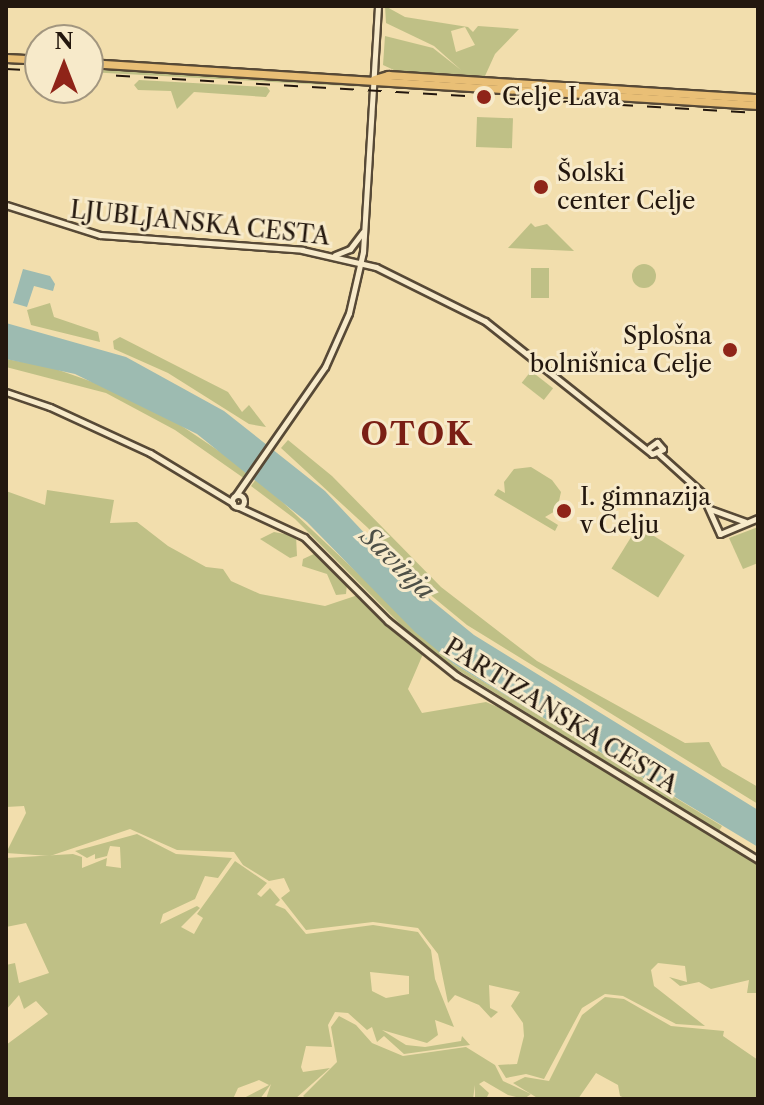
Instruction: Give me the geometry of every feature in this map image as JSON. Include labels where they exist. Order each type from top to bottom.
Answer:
[{"type":"main road","points":[[104,64],[758,105]]},
{"type":"main road","points":[[374,79],[388,75],[758,98]]},
{"type":"street","points":[[6,392],[50,407],[150,453],[223,497],[238,500],[338,341],[362,263],[378,6]]},
{"type":"street","name":"LJUBLJANSKA CESTA","points":[[6,205],[100,235],[333,256],[414,282],[485,321],[659,454],[697,488],[720,534],[746,522]]},
{"type":"street","points":[[333,256],[350,249],[365,227]]},
{"type":"street","name":"LJUBLJANSKA CESTA","points":[[650,447],[660,443],[659,454]]},
{"type":"street","name":"PARTIZANSKA CESTA","points":[[238,500],[253,512],[304,537],[388,621],[457,676],[758,860]]},
{"type":"street","points":[[709,508],[746,522],[758,518]]},
{"type":"green space","points":[[385,6],[405,17],[468,27],[473,32],[478,26],[519,29],[495,54],[485,76],[396,71],[383,65],[385,36],[433,48],[461,70],[434,46],[386,23]],"holes":[[[465,27],[475,45],[456,52],[451,31]]]},
{"type":"green space","points":[[104,67],[245,76],[365,87],[104,73]]},
{"type":"green space","points":[[139,80],[267,87],[270,91],[266,97],[194,92],[177,109],[171,91],[138,90],[134,85]]},
{"type":"green space","points":[[477,117],[513,118],[512,148],[476,147]]},
{"type":"green space","points":[[531,223],[535,227],[547,224],[574,251],[508,248]]},
{"type":"green space","points":[[644,264],[655,271],[656,276],[649,287],[644,288],[633,281],[632,276],[639,265]]},
{"type":"green space","points":[[531,268],[549,268],[549,298],[531,298]]},
{"type":"green space","points":[[50,303],[54,317],[98,332],[100,342],[31,325],[27,310]]},
{"type":"green space","points":[[120,337],[228,392],[242,412],[249,405],[266,427],[249,424],[168,373],[114,349],[113,341]]},
{"type":"green space","points":[[6,359],[50,367],[107,387],[161,412],[250,472],[245,479],[175,430],[106,393],[6,367]]},
{"type":"green space","points":[[531,371],[553,388],[544,400],[522,383]]},
{"type":"green space","points":[[288,440],[332,476],[441,587],[537,661],[685,743],[709,742],[722,766],[758,787],[758,804],[467,625],[416,583],[368,528],[281,448]]},
{"type":"green space","points":[[531,467],[552,480],[561,492],[557,510],[545,517],[558,525],[555,531],[494,495],[498,489],[505,493],[504,482],[514,469]]},
{"type":"green space","points":[[257,478],[454,664],[722,826],[719,831],[427,651],[295,519],[251,486]]},
{"type":"green space","points":[[47,490],[114,500],[110,523],[137,522],[168,546],[206,567],[223,569],[231,581],[260,594],[325,606],[358,595],[423,654],[408,689],[422,713],[486,702],[512,713],[758,863],[758,993],[747,993],[749,980],[711,989],[699,982],[680,986],[669,977],[687,982],[685,966],[658,963],[651,970],[654,986],[705,1026],[676,1024],[623,996],[605,994],[582,1008],[544,1079],[526,1074],[506,1078],[498,1065],[517,1064],[524,1036],[523,1023],[511,1006],[520,992],[489,985],[490,1008],[498,1012],[491,1018],[479,1005],[455,995],[448,1003],[438,954],[418,928],[373,922],[306,930],[281,898],[290,891],[284,878],[269,881],[243,865],[234,852],[177,850],[130,829],[50,856],[6,853],[26,813],[24,806],[6,807],[6,491],[45,505]]},
{"type":"green space","points":[[638,526],[685,555],[658,598],[612,568]]},
{"type":"green space","points":[[758,527],[758,563],[743,569],[729,538]]},
{"type":"green space","points":[[274,532],[296,536],[297,556],[290,558],[260,539]]},
{"type":"green space","points":[[316,553],[347,584],[346,594],[336,595],[327,574],[302,566],[303,559]]},
{"type":"green space","points":[[137,834],[176,854],[232,858],[218,878],[205,876],[195,899],[163,914],[160,924],[197,906],[200,908],[181,927],[194,934],[203,918],[197,914],[235,861],[267,883],[257,894],[261,897],[270,888],[280,900],[275,905],[285,909],[306,934],[373,925],[418,932],[431,950],[435,979],[454,1027],[435,1020],[438,1035],[427,1043],[382,1030],[406,1045],[425,1047],[461,1041],[462,1036],[470,1045],[404,1054],[384,1036],[377,1042],[372,1027],[367,1030],[348,1013],[335,1012],[328,1025],[332,1047],[306,1046],[301,1067],[303,1072],[330,1068],[295,1099],[266,1099],[271,1084],[260,1099],[242,1099],[269,1085],[259,1080],[238,1088],[233,1099],[6,1099],[6,1045],[48,1014],[36,1001],[24,1009],[19,995],[6,1010],[6,965],[15,963],[19,983],[49,973],[26,923],[6,927],[6,858],[73,854],[82,857],[82,868],[107,858],[106,866],[121,868],[120,847],[110,846],[107,856],[95,859],[95,854],[87,858],[75,851]],"holes":[[[370,972],[409,976],[409,994],[386,998],[372,991]]]},
{"type":"green space","points":[[605,997],[624,999],[671,1026],[724,1031],[723,1036],[758,1060],[758,1099],[627,1099],[620,1096],[618,1085],[596,1073],[578,1099],[539,1099],[513,1083],[525,1077],[549,1081],[582,1015]]},
{"type":"green space","points":[[339,1016],[356,1025],[372,1043],[403,1056],[466,1047],[495,1065],[503,1081],[531,1094],[524,1099],[508,1095],[484,1081],[479,1084],[489,1093],[486,1099],[475,1099],[475,1085],[473,1099],[307,1099],[303,1096],[337,1062],[331,1027]]},
{"type":"water","points":[[23,269],[50,276],[55,284],[53,291],[34,286],[27,307],[13,303]]},
{"type":"water","points":[[6,323],[126,357],[224,411],[325,491],[414,586],[474,635],[758,810],[758,847],[454,664],[415,632],[307,522],[197,434],[75,374],[6,359]]},
{"type":"railway","points":[[6,69],[24,70]]},
{"type":"railway","points":[[104,75],[758,113]]},
{"type":"place","name":"Celje Lava","points":[[484,97]]},
{"type":"place","name":"Šolski center Celje","points":[[541,187]]},
{"type":"place","name":"Splošna bolnišnica Celje","points":[[730,350]]},
{"type":"place","name":"I. gimnazija v Celju","points":[[564,511]]},
{"type":"district","name":"OTOK","points":[[417,434]]},
{"type":"water label","name":"Savinja","points":[[397,564]]}]
